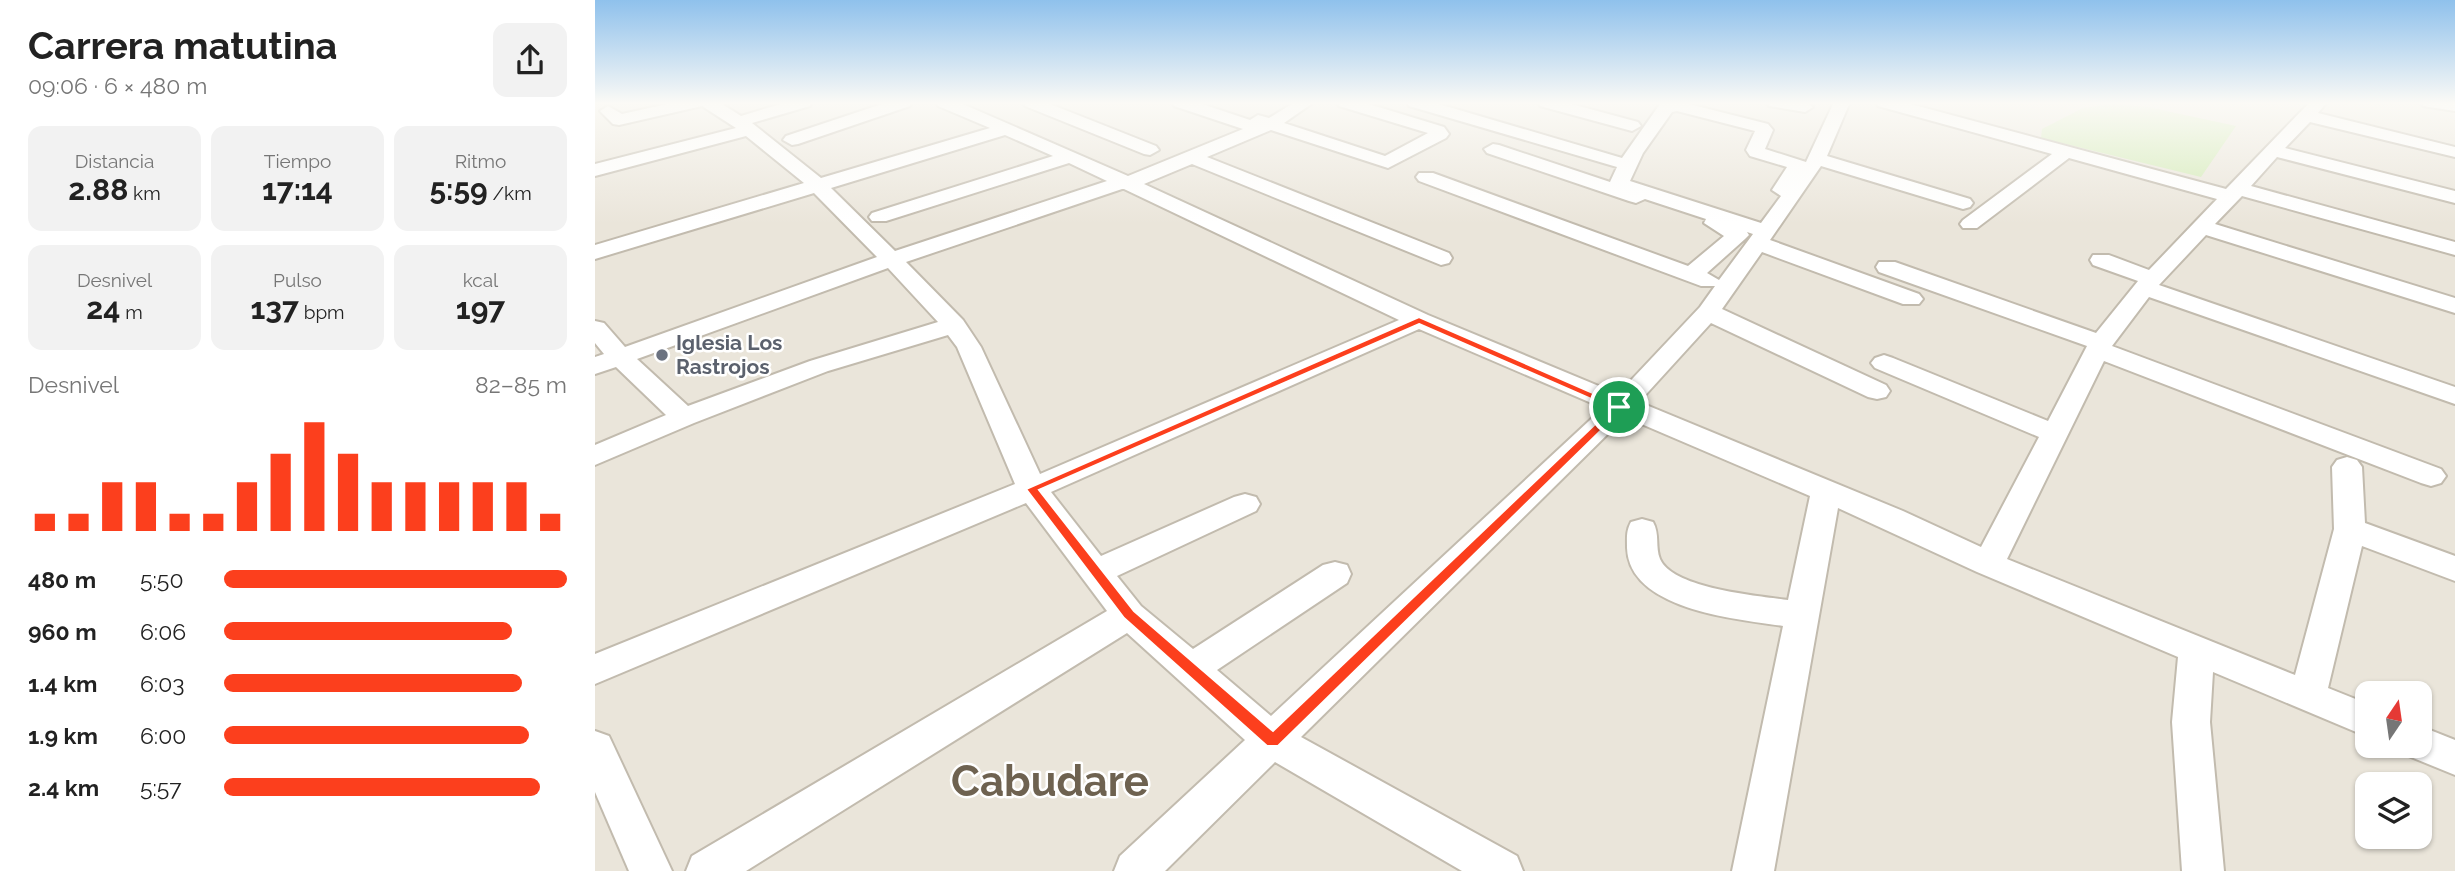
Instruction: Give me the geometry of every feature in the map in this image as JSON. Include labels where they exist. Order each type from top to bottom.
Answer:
[{"type":"street","points":[[595,170],[655,143]]},
{"type":"street","points":[[764,143],[815,184],[954,326],[969,347],[1032,489],[1129,615],[1273,741],[1502,871]]},
{"type":"street","points":[[595,252],[959,143]]},
{"type":"street","points":[[1037,143],[1419,320],[1619,407],[2355,716]]},
{"type":"street","points":[[1132,143],[1150,150]]},
{"type":"street","points":[[1121,181],[1215,143]]},
{"type":"street","points":[[607,361],[890,260],[1191,158],[1222,143]]},
{"type":"street","points":[[1311,143],[1383,162],[1422,143]]},
{"type":"street","points":[[1550,143],[1615,162]]},
{"type":"street","points":[[1642,143],[1626,166],[1620,183],[1758,234],[1911,299]]},
{"type":"street","points":[[1758,143],[1756,152],[1798,164],[1766,212],[1758,234]]},
{"type":"street","points":[[1135,871],[1619,407],[1708,312],[1758,234],[1831,143]]},
{"type":"street","points":[[2032,143],[2455,249]]},
{"type":"street","points":[[1988,564],[2100,346],[2149,283],[2282,143]]},
{"type":"street","points":[[2424,143],[2455,152]]},
{"type":"street","points":[[1493,149],[1725,227],[1738,235],[1692,274]]},
{"type":"street","points":[[2274,151],[2455,197]]},
{"type":"street","points":[[1970,224],[2066,152]]},
{"type":"street","points":[[879,217],[1070,157]]},
{"type":"street","points":[[1191,158],[1441,258]]},
{"type":"street","points":[[1817,159],[1963,203]]},
{"type":"street","points":[[1426,177],[1725,288]]},
{"type":"street","points":[[2202,227],[2455,306]]},
{"type":"street","points":[[2101,260],[2149,283],[2455,396]]},
{"type":"street","points":[[1887,267],[2100,346],[2431,476]]},
{"type":"street","points":[[1708,312],[1877,391]]},
{"type":"street","points":[[595,669],[1032,489],[1419,320]]},
{"type":"street","points":[[595,456],[684,417],[819,366],[954,326]]},
{"type":"street","points":[[595,328],[607,361],[684,417]]},
{"type":"street","points":[[1884,363],[2055,434]]},
{"type":"street","points":[[2308,697],[2350,529],[2347,467]]},
{"type":"street","points":[[1753,871],[1826,492]]},
{"type":"street","points":[[1096,572],[1245,504]]},
{"type":"street","points":[[2350,529],[2455,569]]},
{"type":"street","points":[[1642,530],[1645,563],[1669,588],[1728,604],[1803,616]]},
{"type":"street","points":[[1191,669],[1335,574]]},
{"type":"street","points":[[707,871],[1129,615]]},
{"type":"street","points":[[2196,650],[2191,722],[2203,871]]},
{"type":"street","points":[[595,748],[651,871]]},
{"type":"street","points":[[2433,749],[2455,758]]},
{"type":"shaded area","points":[[595,143],[2455,143],[2455,871],[595,871]]},
{"type":"green space","points":[[2060,143],[2225,143],[2201,177]]},
{"type":"place","name":"Iglesia Los Rastrojos","points":[[662,355]]},
{"type":"district","name":"Cabudare","points":[[1050,781]]},
{"type":"route","points":[[1419,320],[1619,407],[1273,741],[1129,615],[1032,489],[1419,320]]}]
